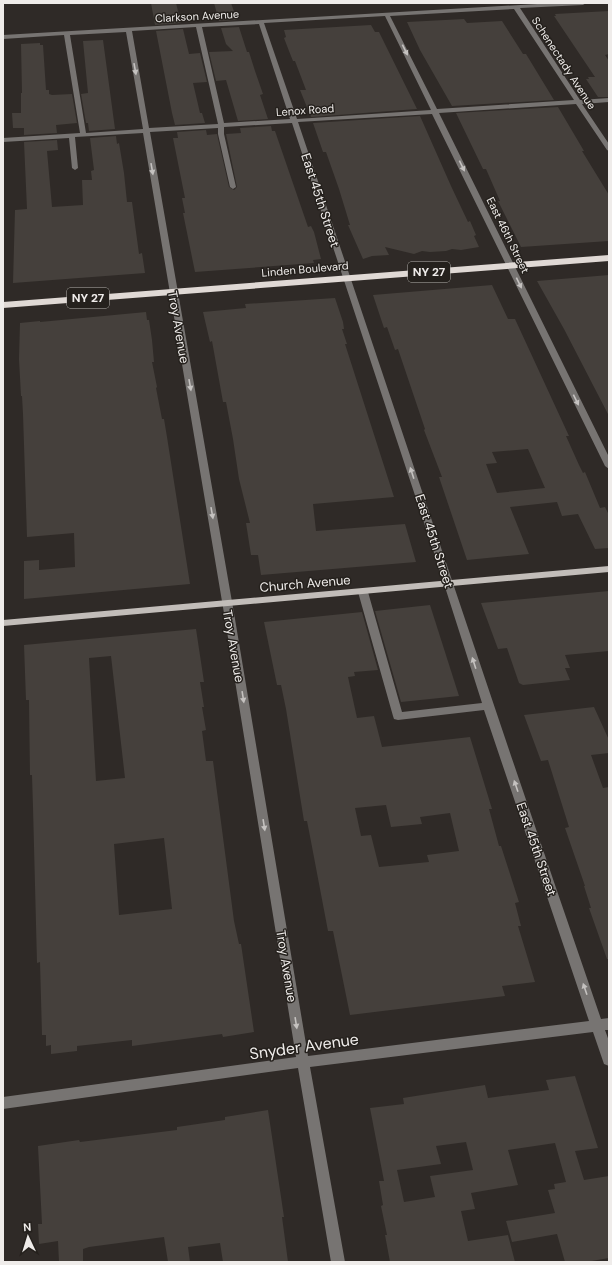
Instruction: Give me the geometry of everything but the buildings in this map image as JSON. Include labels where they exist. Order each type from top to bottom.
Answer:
[{"type":"highway","name":"Linden Boulevard","points":[[3,305],[609,258]]},
{"type":"main road","name":"Church Avenue","points":[[3,624],[609,569]]},
{"type":"street","name":"Clarkson Avenue","points":[[3,37],[583,3]]},
{"type":"street","name":"Schenectady Avenue","points":[[516,7],[609,149]]},
{"type":"street","name":"East 46th Street","points":[[387,15],[609,466]]},
{"type":"street","name":"East 45th Street","points":[[261,22],[449,584],[488,706],[603,1025],[609,1060]]},
{"type":"street","points":[[199,26],[233,188]]},
{"type":"street","name":"Troy Avenue","points":[[128,30],[227,603],[303,1062],[338,1262]]},
{"type":"street","points":[[67,34],[83,134]]},
{"type":"street","name":"Lenox Road","points":[[3,140],[609,100]]},
{"type":"street","points":[[72,135],[75,168]]},
{"type":"street","points":[[363,592],[398,716],[488,706]]},
{"type":"street","name":"Snyder Avenue","points":[[3,1103],[303,1062],[603,1025]]}]
